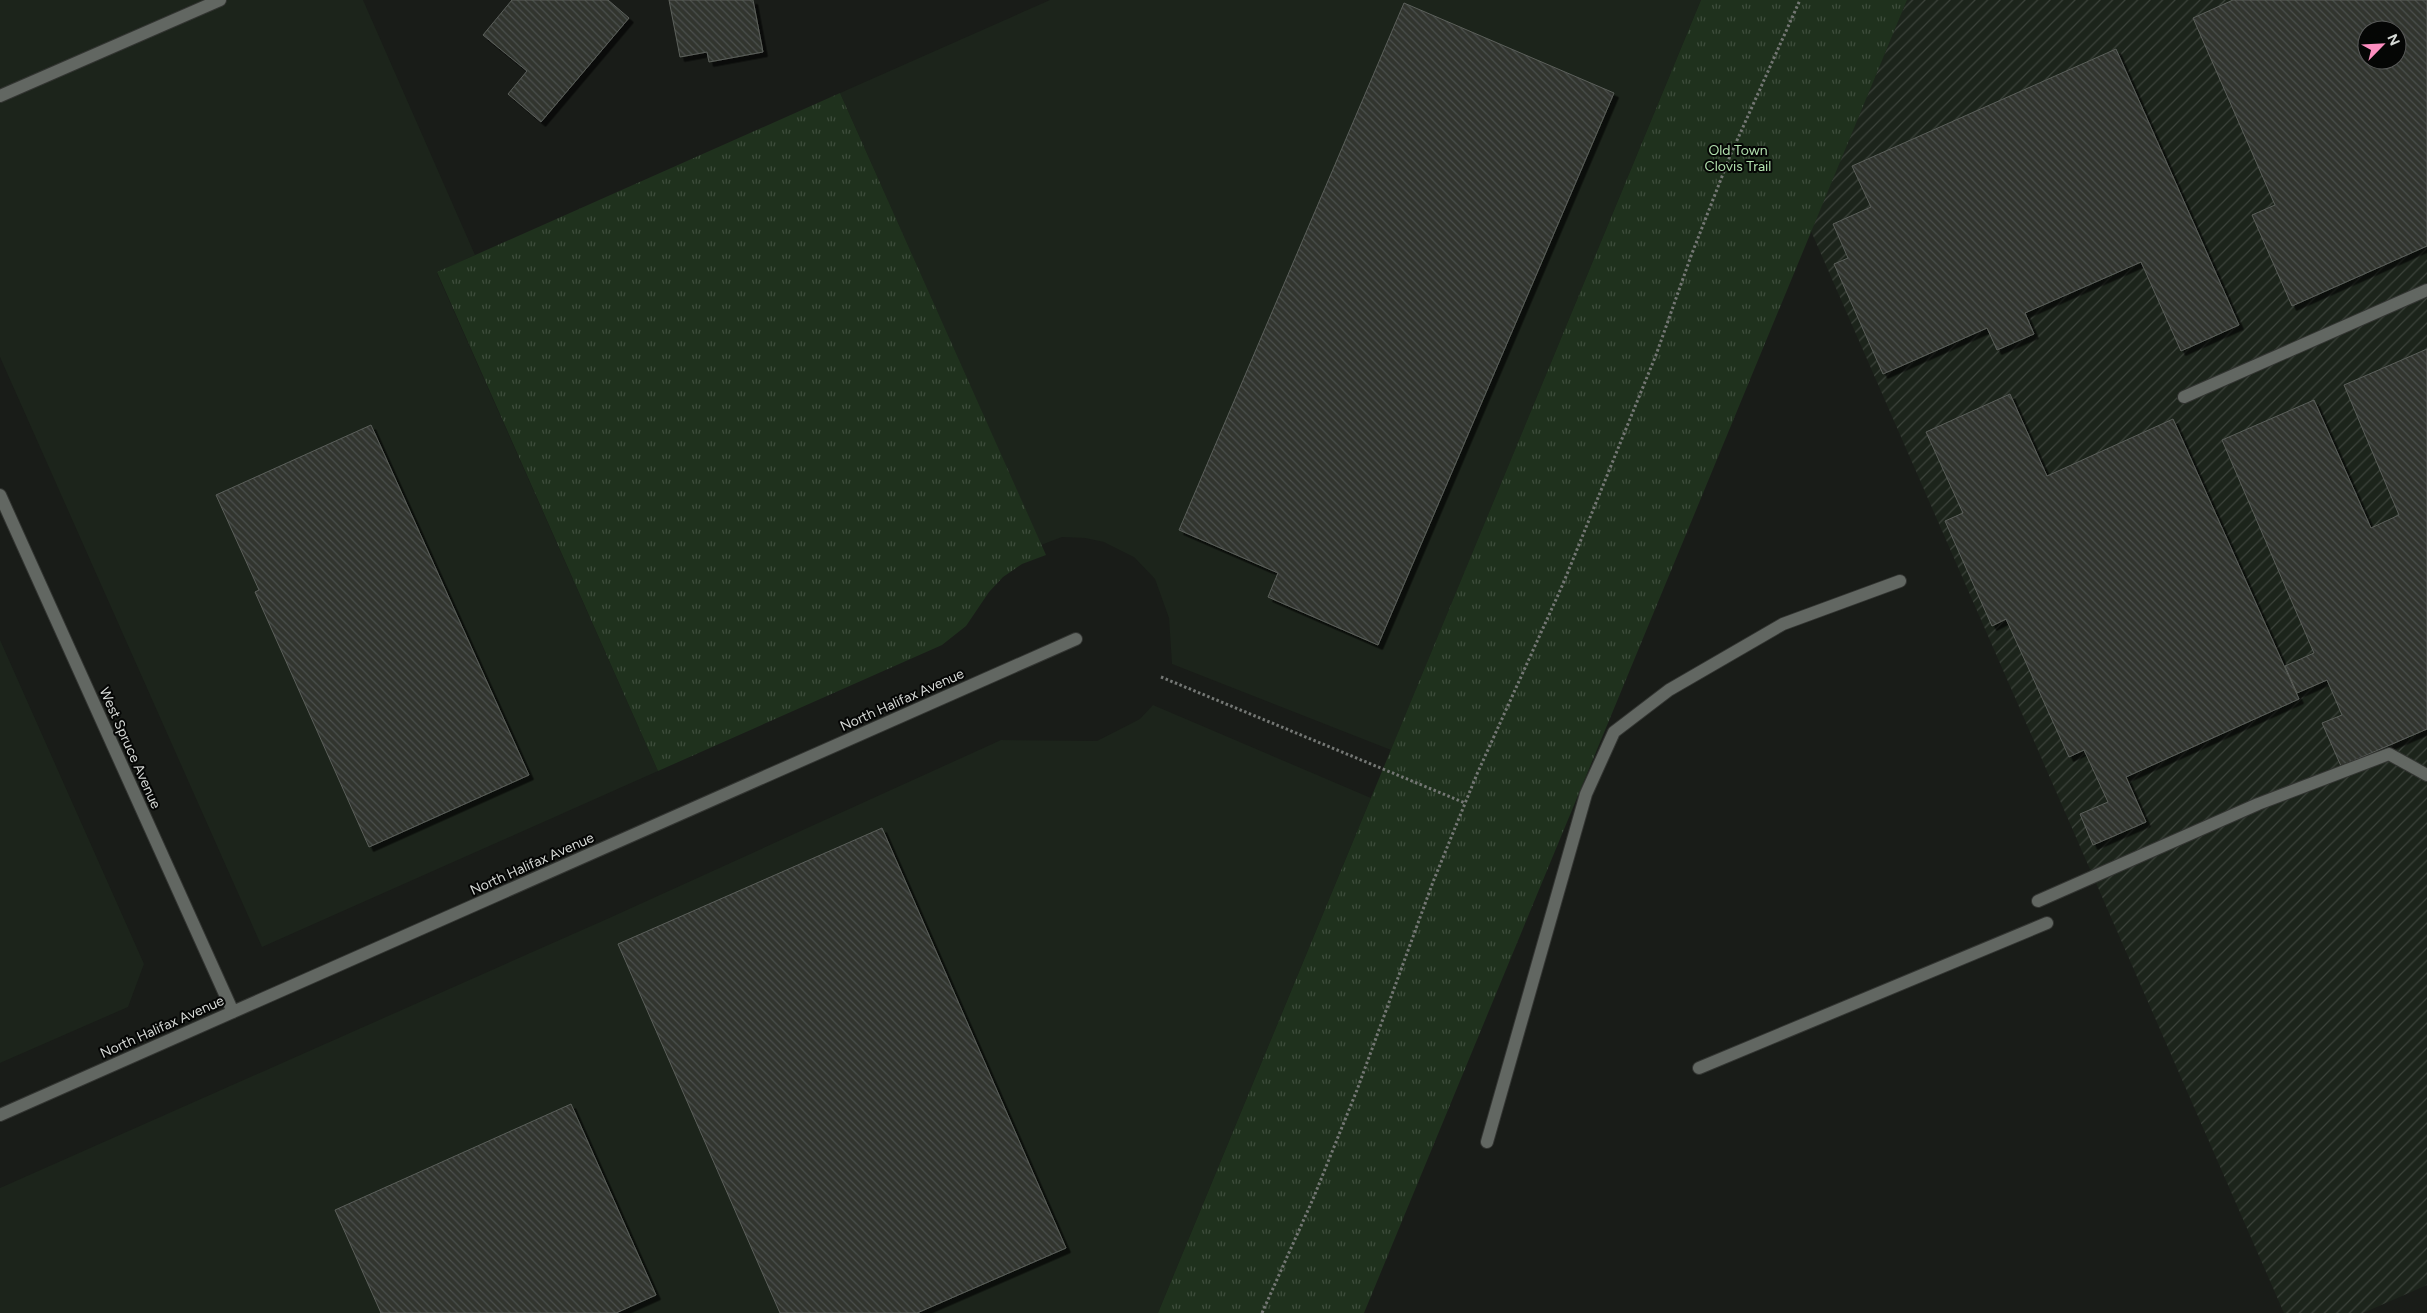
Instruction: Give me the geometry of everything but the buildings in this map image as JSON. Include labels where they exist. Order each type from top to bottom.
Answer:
[{"type":"street","points":[[0,96],[220,0]]},
{"type":"street","points":[[2184,397],[2427,290]]},
{"type":"street","name":"West Spruce Avenue","points":[[0,495],[233,1012]]},
{"type":"street","points":[[1487,1142],[1586,794],[1614,732],[1669,690],[1783,624],[1900,581]]},
{"type":"street","name":"North Halifax Avenue","points":[[0,1115],[1076,639]]},
{"type":"street","points":[[2038,901],[2258,804],[2389,754],[2427,775]]},
{"type":"street","points":[[1700,1068],[2048,923]]},
{"type":"path","points":[[1262,1313],[1313,1199],[1357,1090],[1423,908],[1465,804],[1512,694],[1563,584],[1656,355],[1690,256],[1730,156],[1800,0]]},
{"type":"path","points":[[1160,677],[1465,804]]},
{"type":"shaded area","points":[[0,0],[363,0],[475,255],[437,273],[658,771],[262,947],[0,357]]},
{"type":"shaded area","points":[[1050,0],[1701,0],[1391,750],[1172,664],[1169,618],[1155,579],[1134,557],[1104,542],[1085,538],[1062,537],[1041,545],[840,93]]},
{"type":"shaded area","points":[[1907,0],[2427,0],[2427,1285],[2363,1313],[2284,1313],[1811,231]]},
{"type":"shaded area","points":[[0,640],[144,964],[128,1007],[0,1063]]},
{"type":"shaded area","points":[[1153,705],[1371,798],[1158,1313],[0,1313],[0,1188],[607,919],[1001,740],[1097,741],[1140,719]]},
{"type":"green space","name":"Old Town Clovis Trail","points":[[1701,0],[1907,0],[1364,1313],[1158,1313]]},
{"type":"green space","points":[[840,93],[1046,555],[1022,564],[1003,577],[989,592],[966,626],[942,645],[658,771],[437,272]]}]
